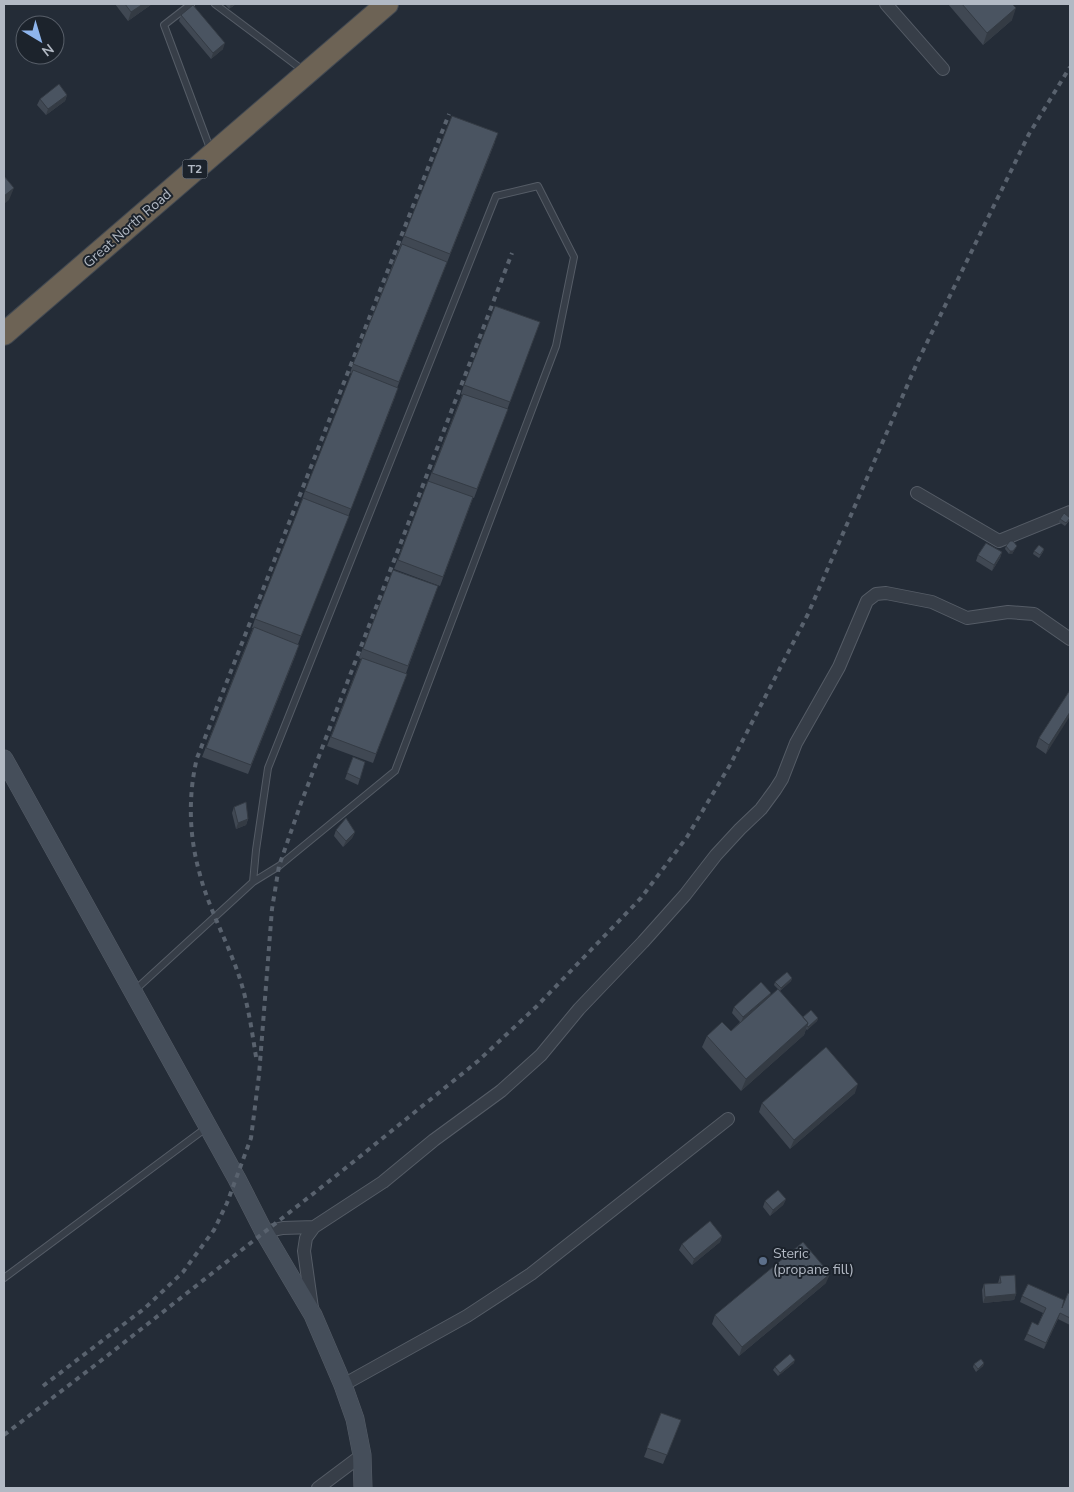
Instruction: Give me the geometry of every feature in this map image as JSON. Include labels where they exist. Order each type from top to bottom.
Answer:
[{"type":"highway","name":"Great North Road","points":[[4,334],[387,4]]},
{"type":"main road","points":[[4,759],[237,1179],[264,1232],[313,1316],[343,1385],[355,1419],[362,1455],[363,1488]]},
{"type":"street","points":[[886,4],[943,69]]},
{"type":"street","points":[[917,494],[999,541],[1070,512]]},
{"type":"street","points":[[313,1316],[304,1250],[306,1238],[314,1227],[383,1182],[434,1140],[501,1091],[541,1055],[579,1009],[644,942],[685,895],[716,855],[760,809],[775,790],[782,779],[796,743],[839,666],[867,601],[876,594],[886,593],[932,602],[967,618],[1008,612],[1034,614],[1070,639]]},
{"type":"street","points":[[343,1385],[467,1316],[531,1274],[728,1119]]},
{"type":"street","points":[[264,1232],[283,1228],[314,1227]]},
{"type":"street","points":[[318,1488],[362,1455]]},
{"type":"lane","points":[[191,4],[164,25],[212,155]]},
{"type":"lane","points":[[215,4],[307,73]]},
{"type":"lane","points":[[132,992],[253,882],[279,866],[395,771],[556,346],[574,257],[538,186],[496,196],[268,768],[253,882]]},
{"type":"lane","points":[[4,1278],[207,1127]]},
{"type":"building","points":[[125,4],[143,4],[131,12]]},
{"type":"building","points":[[962,4],[1012,4],[1016,8],[987,33]]},
{"type":"building","points":[[193,5],[225,43],[213,53],[181,15]]},
{"type":"building","points":[[59,84],[67,95],[48,109],[40,99]]},
{"type":"building","points":[[452,116],[498,133],[450,254],[404,236]]},
{"type":"building","points":[[4,176],[14,188],[4,196]]},
{"type":"building","points":[[402,244],[447,262],[399,382],[353,364]]},
{"type":"building","points":[[495,306],[540,322],[510,402],[464,385]]},
{"type":"building","points":[[353,370],[398,388],[351,509],[305,491]]},
{"type":"building","points":[[463,394],[508,409],[477,489],[432,473]]},
{"type":"building","points":[[428,481],[473,497],[443,577],[398,560]]},
{"type":"building","points":[[303,498],[349,516],[301,636],[255,619]]},
{"type":"building","points":[[1064,513],[1070,518],[1066,523],[1060,519]]},
{"type":"building","points":[[1010,541],[1013,541],[1017,546],[1013,551],[1010,551],[1006,546]]},
{"type":"building","points":[[986,543],[1002,552],[994,565],[978,555]]},
{"type":"building","points":[[1039,545],[1044,549],[1040,555],[1034,551]]},
{"type":"building","points":[[393,570],[438,586],[408,666],[363,649]]},
{"type":"building","points":[[254,627],[299,645],[251,765],[206,748]]},
{"type":"building","points":[[362,658],[407,674],[376,754],[331,737]]},
{"type":"building","points":[[1070,690],[1070,712],[1049,745],[1039,738]]},
{"type":"building","points":[[353,757],[365,762],[360,779],[347,773]]},
{"type":"building","points":[[246,802],[248,819],[238,823],[234,807]]},
{"type":"building","points":[[346,818],[355,832],[346,841],[336,830]]},
{"type":"building","points":[[787,972],[792,978],[781,988],[775,982]]},
{"type":"building","points":[[761,982],[771,993],[743,1017],[734,1007]]},
{"type":"building","points":[[778,989],[808,1023],[746,1079],[707,1036],[722,1022],[731,1031]]},
{"type":"building","points":[[811,1010],[818,1018],[808,1027],[808,1023],[803,1017]]},
{"type":"building","points":[[826,1047],[858,1084],[794,1140],[762,1103]]},
{"type":"building","points":[[778,1190],[786,1199],[773,1210],[765,1201]]},
{"type":"building","points":[[710,1221],[722,1236],[694,1259],[682,1244]]},
{"type":"building","points":[[803,1242],[830,1274],[742,1347],[715,1315]]},
{"type":"building","points":[[1015,1275],[1016,1294],[985,1297],[984,1284],[1001,1283],[1000,1276]]},
{"type":"building","points":[[1028,1284],[1064,1300],[1062,1308],[1068,1293],[1070,1294],[1070,1318],[1060,1313],[1046,1343],[1027,1334],[1032,1322],[1038,1325],[1046,1308],[1022,1296]]},
{"type":"building","points":[[790,1354],[795,1360],[780,1373],[775,1367]]},
{"type":"building","points":[[981,1359],[984,1363],[978,1369],[974,1364]]},
{"type":"building","points":[[661,1413],[681,1420],[667,1455],[647,1448]]},
{"type":"railway","points":[[4,1435],[342,1171],[478,1061],[536,1007],[641,898],[687,837],[730,765],[808,614],[917,363],[1029,134],[1070,67]]},
{"type":"railway","points":[[256,1057],[248,1008],[240,979],[203,885],[196,857],[191,815],[194,772],[197,758],[449,114]]},
{"type":"railway","points":[[43,1386],[145,1308],[183,1272],[214,1230],[227,1203],[251,1138],[259,1075],[272,909],[279,866],[301,803],[512,253]]},
{"type":"place","name":"Steric (propane fill)","points":[[763,1261]]}]
